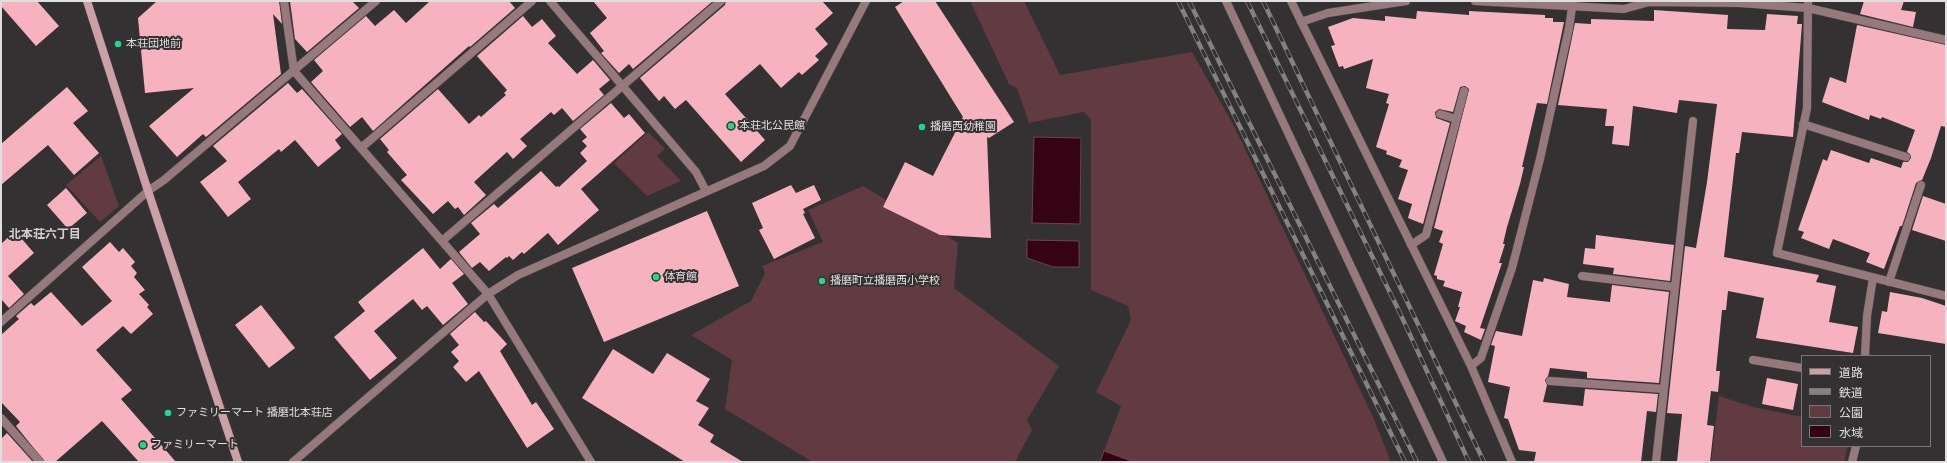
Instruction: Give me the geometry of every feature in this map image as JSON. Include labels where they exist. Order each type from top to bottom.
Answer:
[{"type":"street","points":[[87,1],[238,462]]},
{"type":"street","points":[[284,1],[294,71],[488,294],[591,462]]},
{"type":"street","points":[[1,322],[148,191],[164,180],[376,1]]},
{"type":"street","points":[[362,148],[532,1]]},
{"type":"street","points":[[550,1],[696,172],[706,191]]},
{"type":"street","points":[[442,241],[721,1]]},
{"type":"street","points":[[293,462],[488,294],[518,275],[764,166],[790,146],[866,1]]},
{"type":"street","points":[[1226,1],[1443,462]]},
{"type":"street","points":[[1291,1],[1471,366],[1512,462]]},
{"type":"street","points":[[1301,22],[1328,13],[1406,1]]},
{"type":"street","points":[[1475,1],[1573,4],[1624,9],[1650,2],[1740,2],[1808,5],[1946,40]]},
{"type":"street","points":[[1471,366],[1481,358],[1512,268],[1540,159],[1573,4]]},
{"type":"street","points":[[1808,5],[1807,108],[1777,253],[1946,296]]},
{"type":"street","points":[[1411,245],[1426,235],[1464,91]]},
{"type":"street","points":[[1440,114],[1456,119]]},
{"type":"street","points":[[1656,462],[1693,121]]},
{"type":"street","points":[[1804,124],[1906,157]]},
{"type":"street","points":[[1889,282],[1921,185]]},
{"type":"street","points":[[1582,276],[1675,287]]},
{"type":"street","points":[[1865,355],[1867,316],[1874,278]]},
{"type":"street","points":[[1753,360],[1801,368]]},
{"type":"street","points":[[1550,380],[1664,389]]},
{"type":"street","points":[[2,420],[40,462]]},
{"type":"street","points":[[1852,462],[1856,447]]},
{"type":"green space","points":[[970,1],[1024,1],[1060,75],[1192,52],[1234,126],[1374,419],[1391,462],[1134,462],[1104,451],[1121,406],[1096,392],[1131,320],[1128,306],[1091,290],[1091,119],[1083,112],[1029,123],[1017,88],[1009,84]]},
{"type":"green space","points":[[647,133],[649,133],[665,149],[657,156],[681,181],[647,196],[614,163]]},
{"type":"green space","points":[[101,156],[119,206],[100,222],[66,185]]},
{"type":"green space","points":[[863,186],[958,243],[954,288],[1059,366],[1027,420],[1032,430],[1015,462],[813,462],[725,409],[732,360],[691,335],[751,301],[765,273],[762,266],[823,242],[808,210]]},
{"type":"green space","points":[[1719,396],[1753,407],[1801,417],[1801,447],[1848,447],[1844,462],[1711,462]]},
{"type":"water","points":[[1034,137],[1081,138],[1080,224],[1032,223]]},
{"type":"water","points":[[1027,240],[1079,241],[1079,267],[1053,267],[1027,258]]},
{"type":"water","points":[[1104,451],[1134,462],[1100,462]]},
{"type":"building","points":[[1,1],[37,1],[59,26],[36,46],[1,6]]},
{"type":"building","points":[[157,1],[279,1],[282,24],[273,14],[281,74],[206,137],[203,134],[177,157],[149,126],[194,88],[145,93],[138,18]]},
{"type":"building","points":[[290,1],[352,1],[359,8],[307,52],[295,39]]},
{"type":"building","points":[[430,1],[509,1],[515,8],[470,47],[469,46],[373,131],[362,117],[350,127],[311,82],[323,71],[314,60],[366,16],[375,26],[394,10],[406,23]]},
{"type":"building","points":[[593,1],[713,1],[633,69],[629,64],[619,73],[601,53],[604,51],[590,33],[607,18]]},
{"type":"building","points":[[726,1],[822,1],[833,13],[815,29],[828,44],[815,56],[819,60],[802,75],[799,72],[781,88],[760,64],[725,94],[765,140],[741,162],[686,100],[675,109],[664,96],[659,101],[640,78],[725,5]]},
{"type":"building","points":[[904,1],[935,1],[1014,122],[989,138],[987,137],[991,238],[940,235],[883,207],[905,162],[933,176],[963,117],[895,7]]},
{"type":"building","points":[[1864,1],[1904,1],[1901,10],[1916,12],[1913,27],[1860,14]]},
{"type":"building","points":[[1654,10],[1728,15],[1727,29],[1765,30],[1767,14],[1798,16],[1797,24],[1802,24],[1793,137],[1742,132],[1739,153],[1736,153],[1724,257],[1819,275],[1816,282],[1836,286],[1829,322],[1858,327],[1853,353],[1756,338],[1764,298],[1728,291],[1726,310],[1722,310],[1716,371],[1720,371],[1718,392],[1711,391],[1707,425],[1714,426],[1710,462],[1677,462],[1682,414],[1667,413],[1685,246],[1696,248],[1707,182],[1717,104],[1679,100],[1677,113],[1633,106],[1629,146],[1612,144],[1614,126],[1605,126],[1607,109],[1558,105],[1575,23],[1591,24],[1591,19],[1654,21]]},
{"type":"building","points":[[1417,11],[1469,15],[1469,11],[1545,15],[1545,18],[1553,18],[1553,22],[1564,22],[1547,104],[1537,103],[1522,167],[1524,167],[1520,184],[1503,244],[1505,244],[1499,263],[1502,263],[1480,328],[1485,329],[1481,340],[1464,332],[1466,326],[1455,321],[1460,307],[1458,307],[1462,292],[1443,286],[1445,281],[1437,279],[1437,276],[1434,275],[1443,244],[1439,242],[1443,231],[1434,228],[1469,89],[1465,86],[1460,87],[1453,112],[1439,109],[1435,112],[1436,118],[1450,123],[1423,224],[1408,218],[1412,204],[1398,199],[1408,170],[1399,167],[1402,160],[1386,154],[1387,151],[1376,147],[1389,104],[1386,103],[1389,94],[1366,88],[1373,59],[1344,69],[1343,66],[1339,67],[1331,46],[1335,45],[1328,27],[1353,18],[1385,21],[1385,16],[1416,19]]},
{"type":"building","points":[[523,16],[532,27],[542,19],[556,36],[548,43],[577,74],[593,60],[610,80],[599,89],[604,95],[573,121],[562,108],[554,115],[551,112],[520,139],[527,146],[513,159],[507,152],[474,182],[486,195],[464,215],[458,207],[455,209],[448,201],[433,214],[401,180],[407,175],[387,152],[389,150],[380,139],[438,89],[469,124],[479,115],[481,117],[506,95],[504,93],[507,90],[477,56]]},
{"type":"building","points":[[1857,25],[1946,45],[1946,127],[1941,126],[1922,180],[1916,183],[1902,226],[1900,226],[1884,269],[1866,262],[1870,253],[1833,239],[1829,249],[1801,238],[1804,232],[1798,230],[1823,159],[1827,161],[1831,150],[1869,163],[1871,158],[1901,168],[1903,162],[1908,162],[1911,158],[1910,154],[1907,152],[1915,130],[1882,117],[1881,119],[1870,115],[1869,120],[1822,102],[1830,77],[1846,83]]},
{"type":"building","points":[[288,83],[297,93],[302,89],[342,134],[335,140],[341,148],[318,167],[295,140],[281,152],[279,149],[238,182],[251,199],[228,217],[200,182],[227,161],[213,146]]},
{"type":"building","points":[[67,87],[88,111],[73,123],[99,153],[74,175],[48,145],[1,185],[1,144]]},
{"type":"building","points":[[611,103],[624,118],[629,114],[645,133],[581,189],[599,210],[558,245],[548,233],[524,254],[522,252],[513,260],[509,256],[507,258],[506,257],[489,271],[480,262],[472,268],[459,252],[480,234],[471,223],[494,204],[498,208],[541,171],[556,187],[559,187],[587,161],[580,153],[587,146],[582,141],[587,137],[580,129]]},
{"type":"building","points":[[791,185],[796,193],[814,185],[821,200],[803,209],[805,213],[803,214],[815,238],[774,259],[759,230],[763,228],[752,203]]},
{"type":"building","points":[[66,188],[87,213],[68,229],[47,205]]},
{"type":"building","points":[[1923,196],[1946,204],[1946,241],[1912,230]]},
{"type":"building","name":"体育館","points":[[707,211],[739,286],[604,342],[572,268]]},
{"type":"building","points":[[15,231],[34,253],[8,276],[24,294],[9,308],[1,299],[1,244]]},
{"type":"building","points":[[1596,235],[1674,245],[1670,281],[1613,274],[1614,268],[1583,264],[1585,248],[1595,249]]},
{"type":"building","points":[[110,242],[119,252],[123,248],[135,262],[131,266],[137,273],[134,277],[145,290],[139,294],[149,305],[147,307],[153,314],[131,334],[123,326],[96,350],[132,390],[121,399],[176,462],[139,462],[102,421],[55,462],[45,462],[16,426],[20,422],[1,402],[1,335],[19,319],[16,316],[31,303],[34,306],[51,292],[82,326],[112,301],[82,267]]},
{"type":"building","points":[[423,248],[440,269],[451,259],[464,274],[452,283],[468,304],[443,325],[427,306],[422,310],[413,299],[374,331],[397,358],[370,380],[334,337],[365,311],[358,302]]},
{"type":"building","points":[[1544,278],[1569,284],[1567,297],[1610,302],[1612,285],[1669,292],[1659,383],[1587,378],[1587,372],[1550,368],[1548,376],[1545,380],[1547,385],[1543,402],[1583,406],[1585,389],[1658,394],[1656,412],[1647,411],[1641,462],[1534,462],[1536,452],[1519,450],[1508,419],[1504,418],[1510,387],[1488,382],[1495,346],[1491,345],[1496,331],[1522,336],[1533,280],[1543,282]]},
{"type":"building","points":[[1890,292],[1922,298],[1946,306],[1946,344],[1878,333],[1882,311],[1887,312]]},
{"type":"building","points":[[261,305],[295,348],[269,368],[235,325]]},
{"type":"building","points":[[475,312],[484,322],[486,321],[507,344],[500,351],[532,405],[536,402],[554,429],[527,448],[479,371],[466,382],[453,367],[459,361],[451,352],[459,345],[450,334]]},
{"type":"building","points":[[613,349],[653,374],[667,353],[710,379],[696,401],[709,408],[698,425],[714,435],[710,442],[743,462],[685,462],[582,398]]},
{"type":"building","points":[[1767,378],[1798,384],[1793,410],[1762,404]]},
{"type":"building","points":[[7,433],[33,462],[1,462],[1,439]]},
{"type":"railway","points":[[1178,1],[1405,462]]},
{"type":"railway","points":[[1189,1],[1417,462]]},
{"type":"railway","points":[[1247,1],[1399,311],[1469,462]]},
{"type":"railway","points":[[1263,1],[1484,462]]},
{"type":"place","name":"本荘団地前","points":[[118,44]]},
{"type":"place","name":"本荘北公民館","points":[[731,126]]},
{"type":"place","name":"播磨西幼稚園","points":[[922,127]]},
{"type":"place","name":"体育館","points":[[656,277]]},
{"type":"place","name":"播磨町立播磨西小学校","points":[[822,281]]},
{"type":"place","name":"ファミリーマート 播磨北本荘店","points":[[168,413]]},
{"type":"place","name":"ファミリーマート","points":[[143,445]]},
{"type":"district","name":"北本荘六丁目","points":[[45,234]]}]
